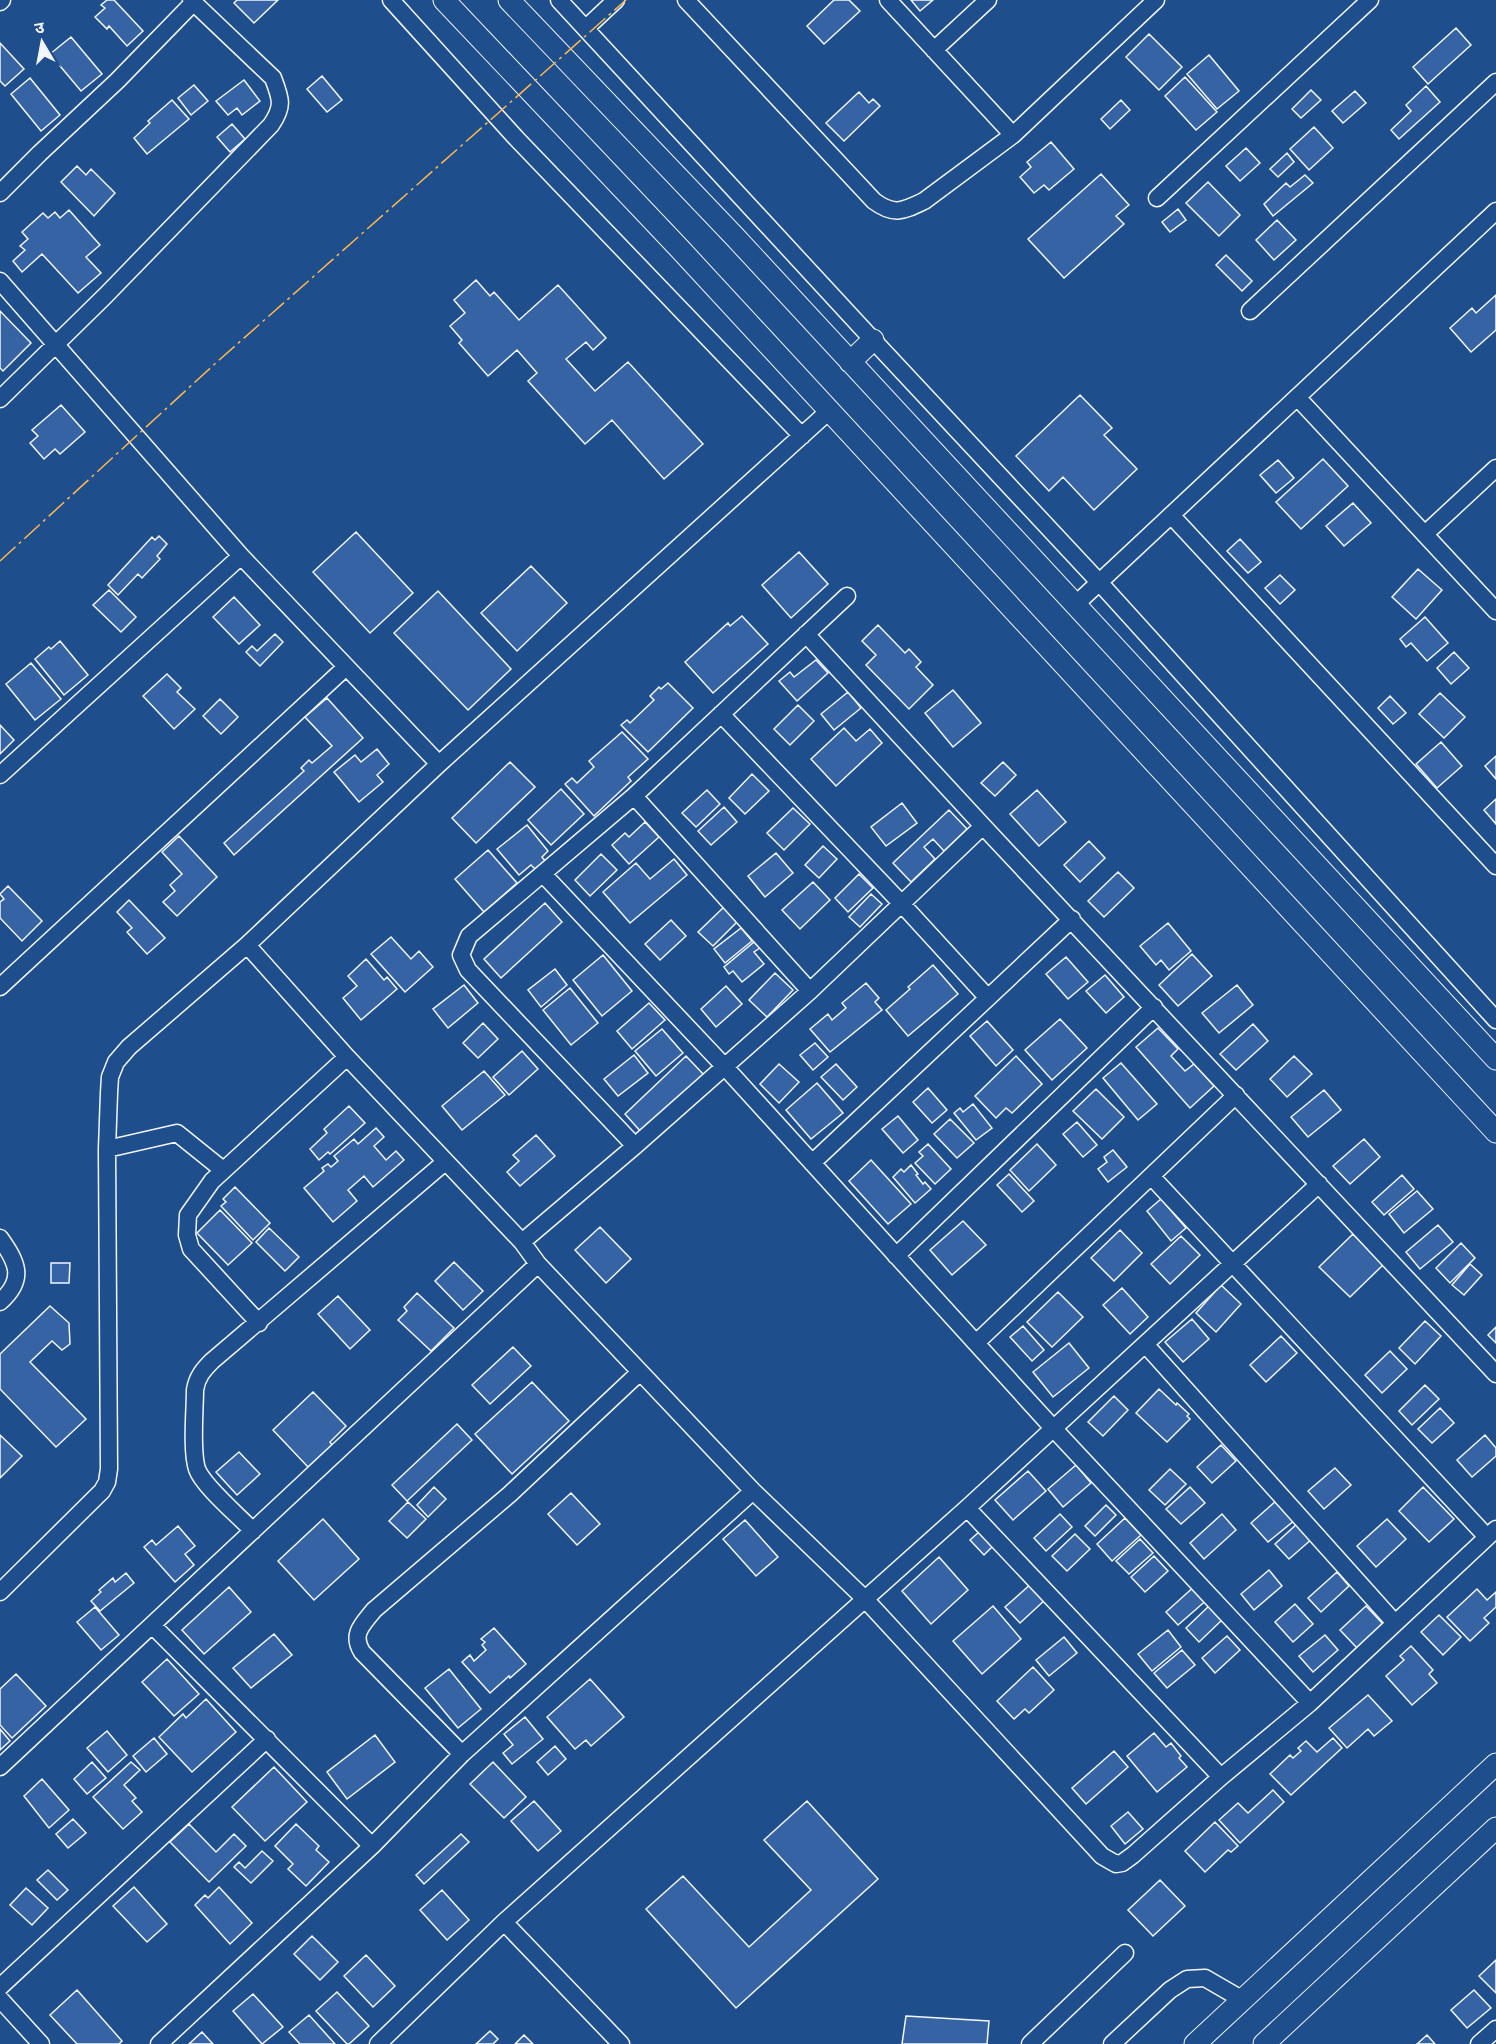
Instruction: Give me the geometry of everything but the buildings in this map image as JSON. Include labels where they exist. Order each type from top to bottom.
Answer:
[{"type":"street","points":[[391,0],[516,138],[801,436]]},
{"type":"street","points":[[444,0],[679,248],[1496,1132]]},
{"type":"street","points":[[509,0],[735,237],[1496,1059]]},
{"type":"street","points":[[559,0],[1099,582],[1496,1020]]},
{"type":"street","points":[[586,28],[616,0]]},
{"type":"street","points":[[686,0],[874,201],[885,210],[894,212],[924,201],[1013,135],[1156,0]]},
{"type":"street","points":[[888,0],[1013,135]]},
{"type":"street","points":[[934,50],[988,0]]},
{"type":"street","points":[[1157,198],[1370,0]]},
{"type":"street","points":[[0,193],[117,81],[192,2],[273,78],[280,95],[280,111],[272,124],[57,344],[0,399]]},
{"type":"street","points":[[1250,311],[1496,82]]},
{"type":"street","points":[[1075,604],[1496,211]]},
{"type":"street","points":[[0,281],[241,556],[439,764]]},
{"type":"street","points":[[850,362],[873,340]]},
{"type":"street","points":[[1297,397],[1496,611]]},
{"type":"street","points":[[0,1592],[102,1491],[107,1482],[109,1457],[107,1149],[110,1077],[116,1062],[129,1047],[247,945],[439,764],[829,411]]},
{"type":"street","points":[[1425,534],[1496,468]]},
{"type":"street","points":[[1171,515],[1496,866]]},
{"type":"street","points":[[0,776],[241,556]]},
{"type":"street","points":[[635,1146],[463,962],[461,955],[469,936],[634,796],[847,596]]},
{"type":"street","points":[[806,634],[1496,1374]]},
{"type":"street","points":[[0,987],[346,667]]},
{"type":"street","points":[[721,714],[902,903],[988,998]]},
{"type":"street","points":[[634,796],[810,991]]},
{"type":"street","points":[[522,1242],[635,1146],[810,991],[983,826]]},
{"type":"street","points":[[543,874],[725,1067],[1053,1428],[1310,1703]]},
{"type":"street","points":[[812,1163],[1072,919]]},
{"type":"street","points":[[247,945],[347,1057],[522,1242],[538,1264],[640,1372],[753,1491],[865,1599],[1109,1861],[1116,1864],[1122,1863],[1133,1855],[1221,1777],[1310,1703],[1491,1533],[1151,1176]]},
{"type":"street","points":[[896,1256],[1154,1007]]},
{"type":"street","points":[[259,1323],[191,1249],[187,1235],[188,1215],[202,1193],[223,1170],[347,1057]]},
{"type":"street","points":[[976,1343],[1236,1095]]},
{"type":"street","points":[[107,1149],[177,1133],[223,1170]]},
{"type":"street","points":[[253,1531],[205,1482],[197,1469],[195,1390],[202,1370],[445,1162]]},
{"type":"street","points":[[378,2044],[504,1922],[967,1508],[1319,1184]]},
{"type":"street","points":[[0,1238],[16,1263],[17,1279],[8,1295],[0,1302]]},
{"type":"street","points":[[0,1767],[538,1264]]},
{"type":"street","points":[[1145,1344],[1395,1623]]},
{"type":"street","points":[[462,1754],[362,1652],[356,1637],[374,1610],[510,1494],[640,1372]]},
{"type":"street","points":[[159,2044],[372,1846],[462,1754],[753,1491]]},
{"type":"street","points":[[967,1508],[1221,1777]]},
{"type":"street","points":[[152,1625],[372,1846]]},
{"type":"street","points":[[0,1987],[267,1739]]},
{"type":"street","points":[[1195,2044],[1496,1764]]},
{"type":"street","points":[[1264,2044],[1496,1828]]},
{"type":"street","points":[[504,1922],[621,2044]]},
{"type":"street","points":[[1030,2044],[1125,1953]]},
{"type":"street","points":[[1113,2044],[1170,1990],[1187,1979],[1205,1978],[1243,2000]]},
{"type":"street","points":[[0,1999],[41,2044]]},
{"type":"street","points":[[1479,2044],[1496,2029]]},
{"type":"power","points":[[0,561],[218,361],[626,0]]}]
